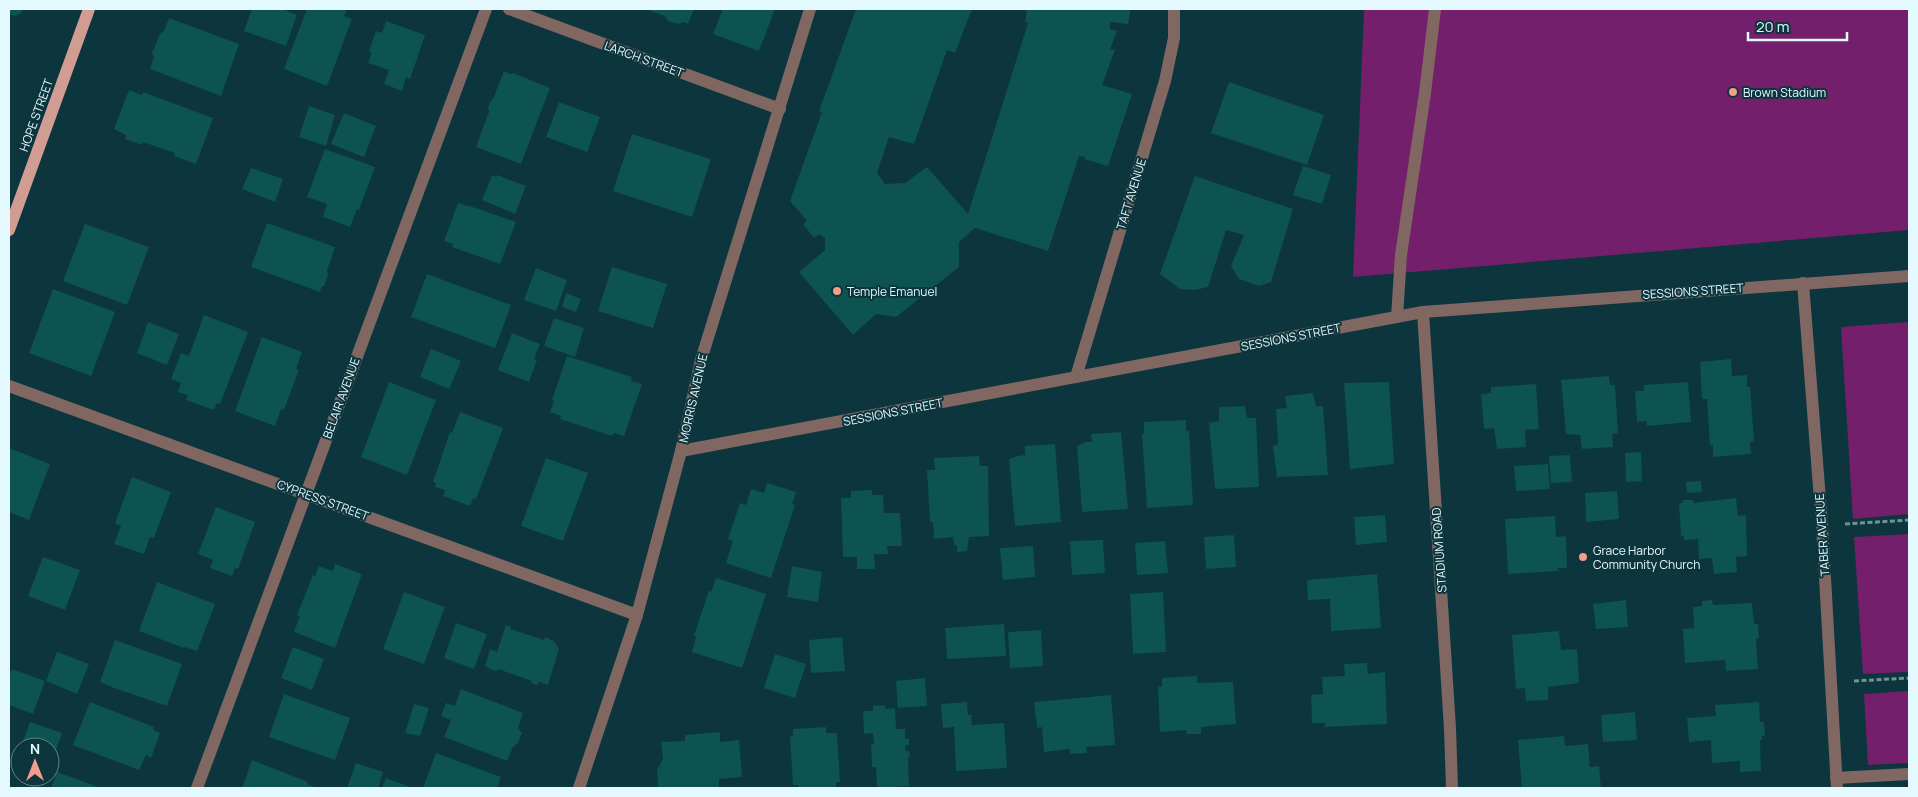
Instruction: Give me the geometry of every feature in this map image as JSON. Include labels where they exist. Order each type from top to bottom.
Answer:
[{"type":"main road","name":"HOPE STREET","points":[[9,230],[88,9]]},
{"type":"street","name":"BELAIR AVENUE","points":[[198,788],[486,9]]},
{"type":"street","name":"LARCH STREET","points":[[509,9],[780,109]]},
{"type":"street","name":"MORRIS AVENUE","points":[[579,788],[637,614],[681,451],[701,360],[810,9]]},
{"type":"street","name":"TAFT AVENUE","points":[[1076,377],[1165,81],[1174,38],[1174,9]]},
{"type":"street","points":[[1397,317],[1400,255],[1425,93],[1435,9]]},
{"type":"street","name":"SESSIONS STREET","points":[[681,451],[1423,312],[1909,276]]},
{"type":"street","name":"TABER AVENUE","points":[[1803,283],[1822,526],[1836,783]]},
{"type":"street","name":"STADIUM ROAD","points":[[1423,312],[1450,728],[1452,788]]},
{"type":"street","name":"CYPRESS STREET","points":[[9,386],[637,614]]},
{"type":"street","points":[[1836,783],[1909,774]]},
{"type":"path","points":[[1822,526],[1909,520]]},
{"type":"path","points":[[1831,682],[1909,678]]},
{"type":"shaded area","name":"Brown Stadium","points":[[1364,9],[1909,9],[1909,230],[1353,277]]},
{"type":"shaded area","points":[[1909,322],[1909,514],[1853,519],[1841,327]]},
{"type":"shaded area","points":[[1909,534],[1909,672],[1863,674],[1854,537]]},
{"type":"shaded area","points":[[1909,691],[1909,763],[1868,765],[1864,694]]},
{"type":"building","points":[[9,9],[23,9],[21,13],[15,16],[9,14]]},
{"type":"building","points":[[252,9],[282,9],[297,15],[286,46],[244,31]]},
{"type":"building","points":[[307,9],[347,9],[344,16],[352,19],[327,86],[284,69]]},
{"type":"building","points":[[645,9],[694,9],[688,24],[684,22],[678,24],[668,21],[665,16]]},
{"type":"building","points":[[723,9],[775,9],[759,51],[713,34]]},
{"type":"building","points":[[856,9],[972,9],[955,53],[947,50],[914,144],[889,137],[877,173],[885,184],[905,183],[927,167],[968,214],[1028,23],[1025,22],[1027,9],[1131,9],[1128,24],[1110,22],[1110,29],[1117,31],[1110,49],[1115,50],[1102,85],[1132,94],[1108,166],[1079,156],[1048,251],[975,228],[959,242],[959,267],[896,317],[876,314],[853,335],[799,272],[825,250],[825,238],[819,234],[814,238],[803,224],[807,221],[790,201],[822,112],[819,111]]},
{"type":"building","points":[[169,18],[239,44],[221,96],[150,69],[154,57],[152,53]]},
{"type":"building","points":[[386,21],[425,35],[410,79],[406,77],[402,91],[384,84],[389,70],[368,63],[372,52],[369,51],[376,31],[382,33]]},
{"type":"building","points":[[504,71],[550,88],[521,164],[476,147],[489,112],[488,108]]},
{"type":"building","points":[[1229,82],[1324,115],[1307,165],[1211,133]]},
{"type":"building","points":[[129,90],[142,95],[143,92],[213,118],[196,164],[174,156],[175,153],[143,142],[142,145],[125,139],[126,135],[114,129]]},
{"type":"building","points":[[559,102],[600,117],[587,152],[546,137]]},
{"type":"building","points":[[309,106],[335,115],[326,146],[299,137]]},
{"type":"building","points":[[344,113],[376,126],[364,157],[331,144]]},
{"type":"building","points":[[632,134],[711,159],[692,217],[613,191]]},
{"type":"building","points":[[325,149],[375,167],[359,210],[357,209],[350,227],[323,217],[327,204],[307,197]]},
{"type":"building","points":[[1303,166],[1331,175],[1322,204],[1293,195]]},
{"type":"building","points":[[251,168],[283,179],[275,202],[242,189]]},
{"type":"building","points":[[492,175],[496,177],[497,175],[526,186],[515,214],[482,200]]},
{"type":"building","points":[[1195,176],[1293,209],[1271,282],[1259,286],[1239,279],[1231,266],[1244,235],[1226,230],[1208,287],[1195,290],[1180,289],[1160,274]]},
{"type":"building","points":[[458,203],[516,222],[500,264],[452,247],[453,244],[444,241]]},
{"type":"building","points":[[267,223],[335,247],[327,271],[328,275],[320,292],[251,267]]},
{"type":"building","points":[[85,224],[149,247],[127,305],[63,281]]},
{"type":"building","points":[[612,267],[667,284],[653,328],[598,311]]},
{"type":"building","points":[[536,268],[567,280],[556,311],[524,300]]},
{"type":"building","points":[[427,274],[511,305],[495,348],[411,317]]},
{"type":"building","points":[[53,289],[115,312],[91,376],[29,353]]},
{"type":"building","points":[[566,293],[581,299],[576,312],[562,307]]},
{"type":"building","points":[[204,315],[248,332],[220,404],[217,403],[214,410],[186,400],[188,395],[178,392],[181,383],[171,379],[181,353],[189,356]]},
{"type":"building","points":[[554,318],[584,328],[575,357],[544,346]]},
{"type":"building","points":[[148,322],[179,334],[167,365],[137,353]]},
{"type":"building","points":[[512,333],[540,344],[534,359],[537,360],[529,382],[498,370]]},
{"type":"building","points":[[262,337],[302,352],[296,369],[299,370],[284,410],[281,409],[275,426],[235,411]]},
{"type":"building","points":[[431,349],[461,361],[449,389],[420,377]]},
{"type":"building","points":[[567,356],[632,377],[631,381],[642,384],[624,436],[614,433],[612,436],[560,419],[561,416],[550,412],[554,401],[552,400]]},
{"type":"building","points":[[1731,359],[1732,376],[1747,375],[1747,387],[1750,387],[1754,441],[1750,442],[1751,454],[1713,457],[1713,445],[1710,445],[1707,399],[1702,399],[1700,362]]},
{"type":"building","points":[[1609,376],[1610,385],[1615,385],[1618,433],[1612,434],[1613,447],[1582,449],[1580,435],[1566,434],[1561,380]]},
{"type":"building","points":[[389,382],[436,400],[407,475],[361,457]]},
{"type":"building","points":[[1389,382],[1394,464],[1350,469],[1344,383]]},
{"type":"building","points":[[1688,382],[1691,422],[1647,426],[1647,421],[1637,422],[1635,391],[1644,391],[1644,385]]},
{"type":"building","points":[[1536,384],[1539,429],[1525,430],[1526,447],[1497,449],[1494,428],[1484,429],[1481,394],[1491,393],[1491,387]]},
{"type":"building","points":[[1313,393],[1316,406],[1323,406],[1328,475],[1277,477],[1273,446],[1278,444],[1276,409],[1287,408],[1285,396]]},
{"type":"building","points":[[1245,406],[1247,418],[1256,418],[1259,487],[1215,489],[1209,423],[1219,421],[1219,407]]},
{"type":"building","points":[[460,412],[503,428],[476,499],[473,498],[470,506],[443,496],[445,490],[435,487],[436,483],[433,482],[450,432],[452,433]]},
{"type":"building","points":[[1186,420],[1186,431],[1189,431],[1193,505],[1147,508],[1142,434],[1144,434],[1144,422]]},
{"type":"building","points":[[1121,432],[1128,509],[1082,512],[1077,446],[1086,442],[1092,442],[1091,434]]},
{"type":"building","points":[[1055,444],[1061,522],[1015,526],[1009,459],[1025,455],[1025,446]]},
{"type":"building","points":[[9,448],[50,464],[29,520],[9,512]]},
{"type":"building","points":[[1641,452],[1642,481],[1626,482],[1625,453]]},
{"type":"building","points":[[1570,455],[1572,482],[1551,483],[1549,456]]},
{"type":"building","points":[[979,456],[980,466],[988,466],[989,536],[969,537],[967,551],[957,552],[957,545],[954,545],[953,537],[934,539],[933,522],[930,522],[927,470],[935,470],[934,458]]},
{"type":"building","points":[[546,458],[588,473],[563,541],[521,526]]},
{"type":"building","points":[[1548,464],[1550,489],[1516,491],[1514,466]]},
{"type":"building","points":[[132,477],[171,492],[154,538],[150,537],[144,554],[114,544],[121,526],[115,523]]},
{"type":"building","points":[[1701,481],[1702,492],[1687,493],[1686,482]]},
{"type":"building","points":[[767,483],[796,492],[792,504],[795,505],[771,578],[726,563],[733,541],[728,539],[740,503],[746,505],[751,489],[764,493]]},
{"type":"building","points":[[872,490],[872,495],[883,495],[884,513],[900,513],[902,546],[887,546],[888,554],[874,554],[875,569],[857,569],[857,557],[843,557],[841,498],[851,498],[851,491]]},
{"type":"building","points":[[1617,491],[1619,519],[1586,522],[1585,493]]},
{"type":"building","points":[[1736,498],[1738,516],[1746,515],[1747,556],[1736,557],[1737,572],[1714,574],[1712,558],[1699,559],[1698,539],[1684,540],[1684,536],[1681,536],[1679,503],[1683,503],[1683,500],[1693,500],[1693,503]]},
{"type":"building","points":[[216,507],[255,522],[238,569],[235,568],[232,576],[210,568],[213,560],[198,554]]},
{"type":"building","points":[[1385,515],[1387,542],[1356,545],[1354,517]]},
{"type":"building","points":[[1555,516],[1556,537],[1566,536],[1567,568],[1558,568],[1558,571],[1508,574],[1505,519]]},
{"type":"building","points":[[1234,535],[1236,567],[1206,569],[1204,537]]},
{"type":"building","points":[[1103,540],[1105,573],[1072,575],[1070,541]]},
{"type":"building","points":[[1165,541],[1168,573],[1137,575],[1135,543]]},
{"type":"building","points":[[1033,546],[1035,577],[1003,580],[1000,548]]},
{"type":"building","points":[[43,557],[80,570],[65,610],[28,596]]},
{"type":"building","points":[[335,564],[362,574],[335,648],[294,632],[300,616],[297,615],[313,575],[315,576],[319,566],[333,571]]},
{"type":"building","points":[[792,566],[822,572],[818,602],[787,597]]},
{"type":"building","points":[[1377,574],[1381,628],[1331,631],[1330,599],[1308,600],[1307,580]]},
{"type":"building","points":[[716,578],[766,594],[742,668],[692,652],[696,637],[694,636],[709,590],[711,592]]},
{"type":"building","points":[[157,582],[215,604],[197,651],[139,631]]},
{"type":"building","points":[[404,592],[445,607],[424,664],[383,649]]},
{"type":"building","points":[[1163,592],[1166,652],[1133,654],[1130,594]]},
{"type":"building","points":[[1626,600],[1628,627],[1596,629],[1593,604]]},
{"type":"building","points":[[1712,600],[1713,605],[1752,603],[1754,624],[1758,624],[1759,638],[1756,639],[1758,669],[1726,671],[1725,660],[1685,663],[1683,629],[1694,628],[1693,607],[1702,606],[1702,601]]},
{"type":"building","points":[[456,623],[487,634],[474,669],[444,658]]},
{"type":"building","points":[[1004,624],[1006,656],[947,659],[945,628]]},
{"type":"building","points":[[506,625],[511,627],[510,629],[544,640],[545,637],[554,641],[559,649],[548,685],[539,682],[537,685],[531,683],[532,681],[498,669],[497,671],[492,670],[485,666],[490,649],[497,652]]},
{"type":"building","points":[[1041,630],[1043,666],[1010,668],[1008,632]]},
{"type":"building","points":[[1559,631],[1561,650],[1577,649],[1579,683],[1548,687],[1548,700],[1526,701],[1525,688],[1516,689],[1512,635]]},
{"type":"building","points":[[842,637],[845,671],[811,673],[809,640]]},
{"type":"building","points":[[115,640],[182,664],[167,706],[100,682]]},
{"type":"building","points":[[293,647],[324,659],[312,690],[281,678]]},
{"type":"building","points":[[57,652],[89,664],[77,694],[46,681]]},
{"type":"building","points":[[775,654],[806,664],[795,698],[764,688]]},
{"type":"building","points":[[1367,663],[1368,674],[1385,672],[1387,724],[1325,727],[1325,723],[1312,723],[1311,695],[1323,694],[1322,677],[1345,676],[1344,664]]},
{"type":"building","points":[[12,669],[45,681],[33,714],[9,705],[9,677]]},
{"type":"building","points":[[1197,676],[1197,683],[1233,682],[1236,724],[1201,727],[1201,734],[1187,734],[1186,730],[1160,732],[1158,687],[1162,687],[1162,678]]},
{"type":"building","points":[[925,678],[927,706],[898,708],[896,681]]},
{"type":"building","points":[[461,689],[523,713],[518,728],[522,733],[507,761],[444,737],[451,720],[441,716],[446,703],[455,706]]},
{"type":"building","points":[[284,694],[350,718],[335,760],[269,737]]},
{"type":"building","points":[[1111,695],[1115,745],[1086,747],[1087,753],[1070,754],[1070,749],[1044,752],[1042,727],[1037,728],[1034,702]]},
{"type":"building","points":[[90,702],[154,727],[153,730],[160,733],[151,758],[146,755],[139,770],[73,745]]},
{"type":"building","points":[[967,702],[968,715],[971,715],[972,725],[1004,723],[1007,768],[956,771],[954,727],[943,728],[941,704]]},
{"type":"building","points":[[1759,702],[1760,722],[1764,722],[1765,736],[1762,736],[1762,740],[1760,740],[1761,771],[1740,772],[1740,761],[1712,763],[1711,740],[1689,742],[1687,718],[1716,716],[1715,705]]},
{"type":"building","points":[[414,704],[429,708],[420,736],[405,733]]},
{"type":"building","points":[[885,705],[885,709],[895,708],[896,729],[905,729],[905,739],[909,739],[909,745],[905,745],[910,757],[908,757],[909,786],[877,788],[876,767],[872,767],[871,744],[874,744],[873,733],[864,734],[863,711],[873,711],[873,706]]},
{"type":"building","points":[[1635,712],[1637,740],[1603,742],[1601,715]]},
{"type":"building","points":[[30,722],[62,733],[60,739],[60,737],[25,737]]},
{"type":"building","points":[[826,727],[826,733],[837,733],[840,782],[836,782],[836,788],[798,788],[798,785],[793,785],[790,736],[793,736],[793,729]]},
{"type":"building","points":[[720,732],[720,742],[739,740],[742,777],[719,779],[719,788],[658,788],[657,770],[663,759],[661,742],[685,741],[685,735]]},
{"type":"building","points":[[1564,736],[1565,746],[1588,744],[1590,767],[1599,766],[1601,788],[1522,788],[1518,740]]},
{"type":"building","points":[[436,753],[501,777],[497,788],[423,788]]},
{"type":"building","points":[[252,760],[308,782],[307,784],[315,787],[242,788]]},
{"type":"building","points":[[356,763],[383,772],[378,788],[347,788]]},
{"type":"building","points":[[60,773],[101,788],[51,788],[60,787]]},
{"type":"building","points":[[386,778],[413,788],[382,788]]},
{"type":"place","name":"Brown Stadium","points":[[1733,92]]},
{"type":"place","name":"Temple Emanuel","points":[[837,291]]},
{"type":"place","name":"Grace Harbor Community Church","points":[[1583,557]]}]
